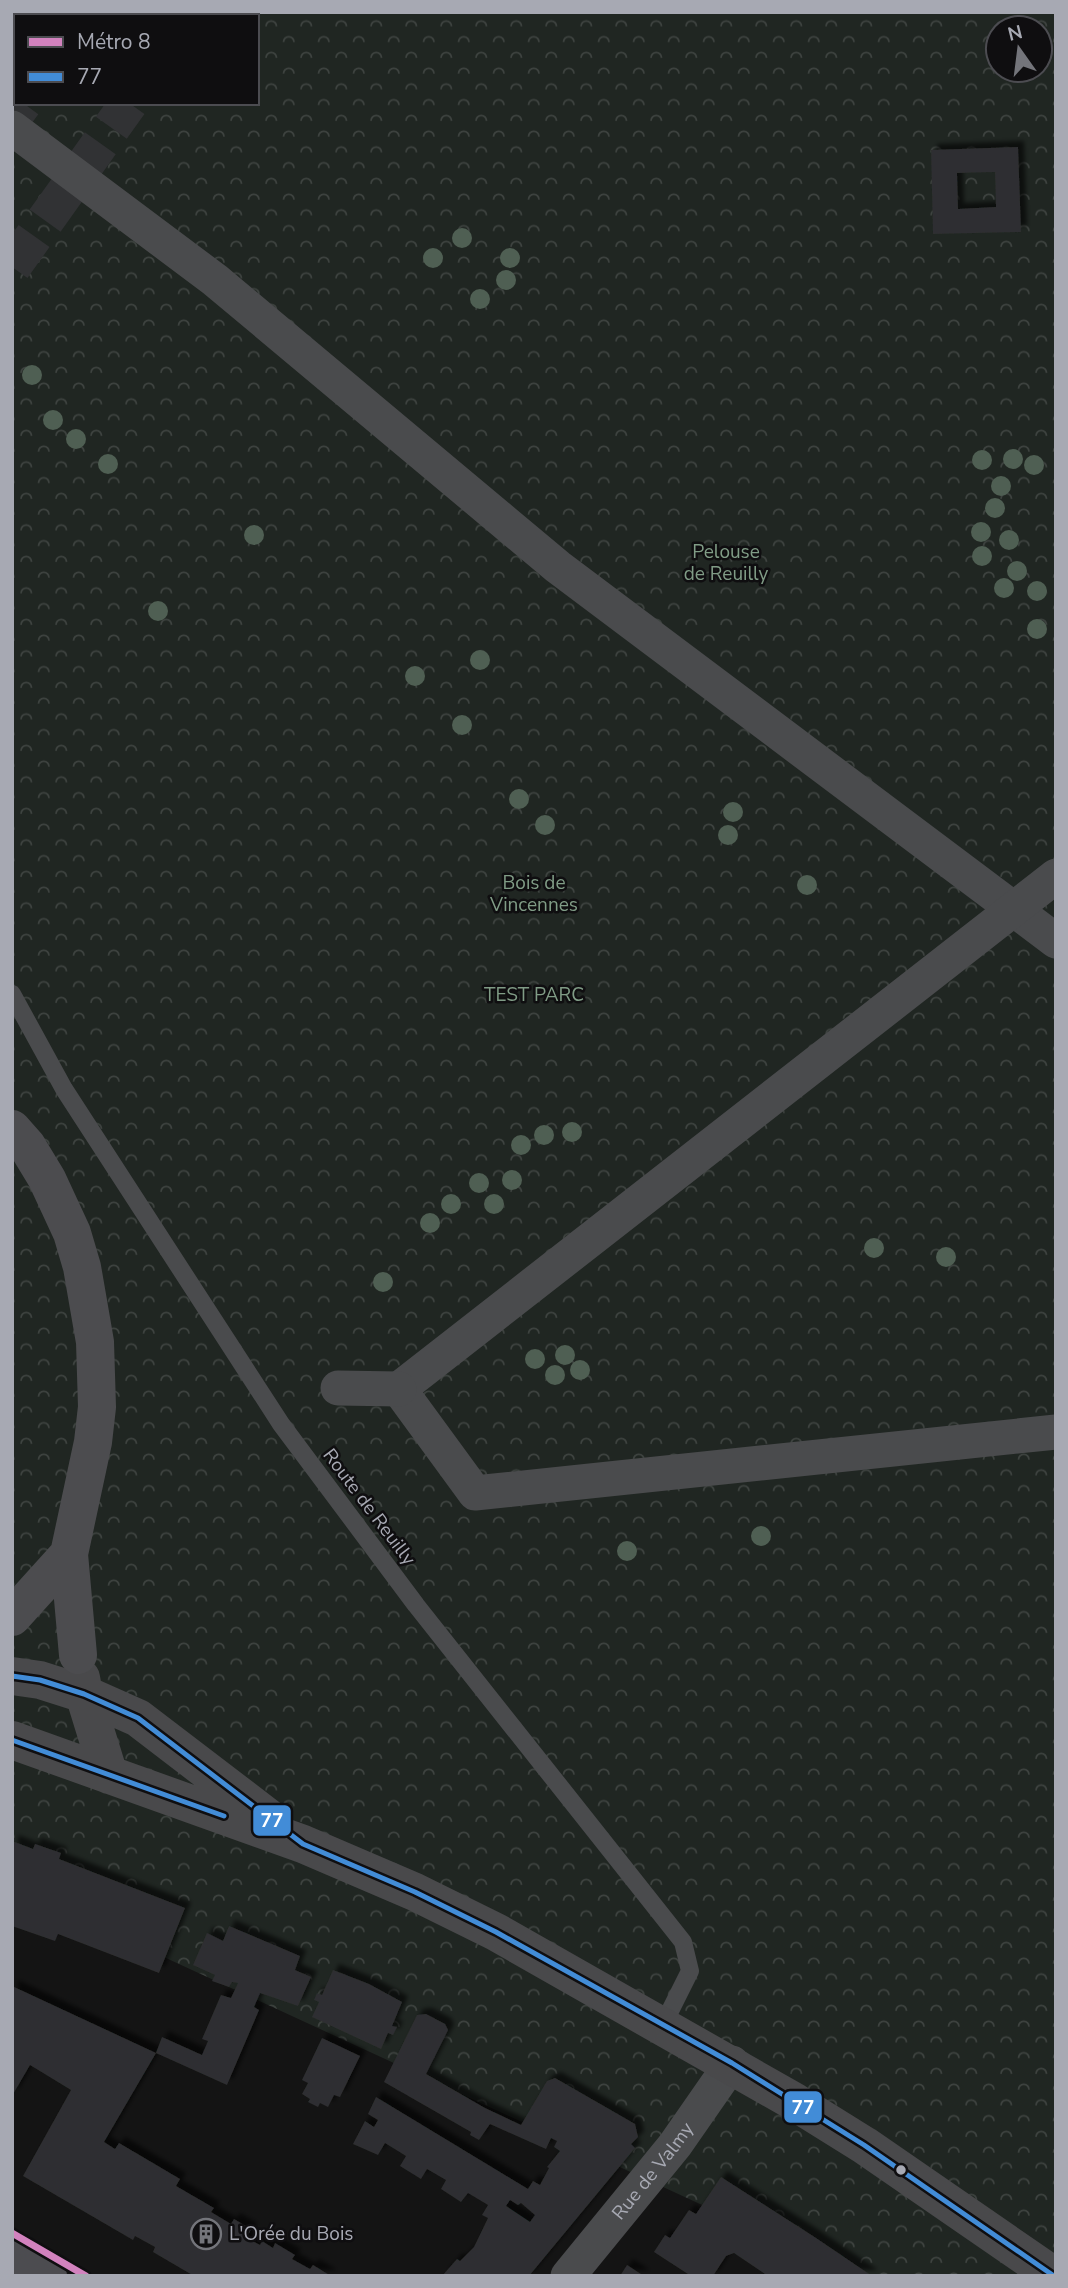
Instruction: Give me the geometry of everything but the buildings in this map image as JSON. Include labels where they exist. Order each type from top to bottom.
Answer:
[{"type":"highway","points":[[12,1129],[27,1146],[47,1179],[72,1233],[82,1267],[95,1342],[97,1397],[93,1442],[69,1554],[78,1655]]},
{"type":"highway","points":[[12,1617],[69,1554]]},
{"type":"main road","points":[[12,2255],[48,2276]]},
{"type":"street","points":[[12,128],[215,280],[558,567],[1056,941]]},
{"type":"street","points":[[338,1388],[399,1389],[1056,876]]},
{"type":"street","points":[[399,1389],[475,1493],[1056,1432]]},
{"type":"street","points":[[78,1655],[84,1694],[109,1774]]},
{"type":"street","points":[[12,1676],[84,1694],[138,1718],[303,1844]]},
{"type":"street","points":[[12,1740],[303,1844],[415,1892],[496,1932],[732,2063],[864,2145],[1054,2276]]},
{"type":"street","name":"Rue de Valmy","points":[[568,2276],[675,2145],[732,2063]]},
{"type":"lane","name":"Route de Reuilly","points":[[12,993],[64,1089],[281,1424],[416,1605],[683,1942],[690,1971],[663,2025]]},
{"type":"green space","name":"Bois de Vincennes","points":[[12,12],[1056,12],[1056,2276],[856,2276],[12,1887]]},
{"type":"tunnel","points":[[12,118],[22,105]]},
{"type":"tunnel","points":[[12,267],[128,105]]},
{"type":"metro line","name":"8","points":[[12,2233],[86,2276]]},
{"type":"transit line","name":"77","points":[[12,1676],[40,1680],[84,1694],[138,1718],[303,1844],[415,1892],[496,1932],[732,2063],[864,2145],[1054,2276]]},
{"type":"transit line","name":"77","points":[[12,1740],[224,1816]]},
{"type":"place","name":"L'Orée du Bois","points":[[206,2234]]},
{"type":"park label","name":"Pelouse de Reuilly","points":[[726,563]]},
{"type":"park label","name":"TEST PARC","points":[[534,995]]}]
